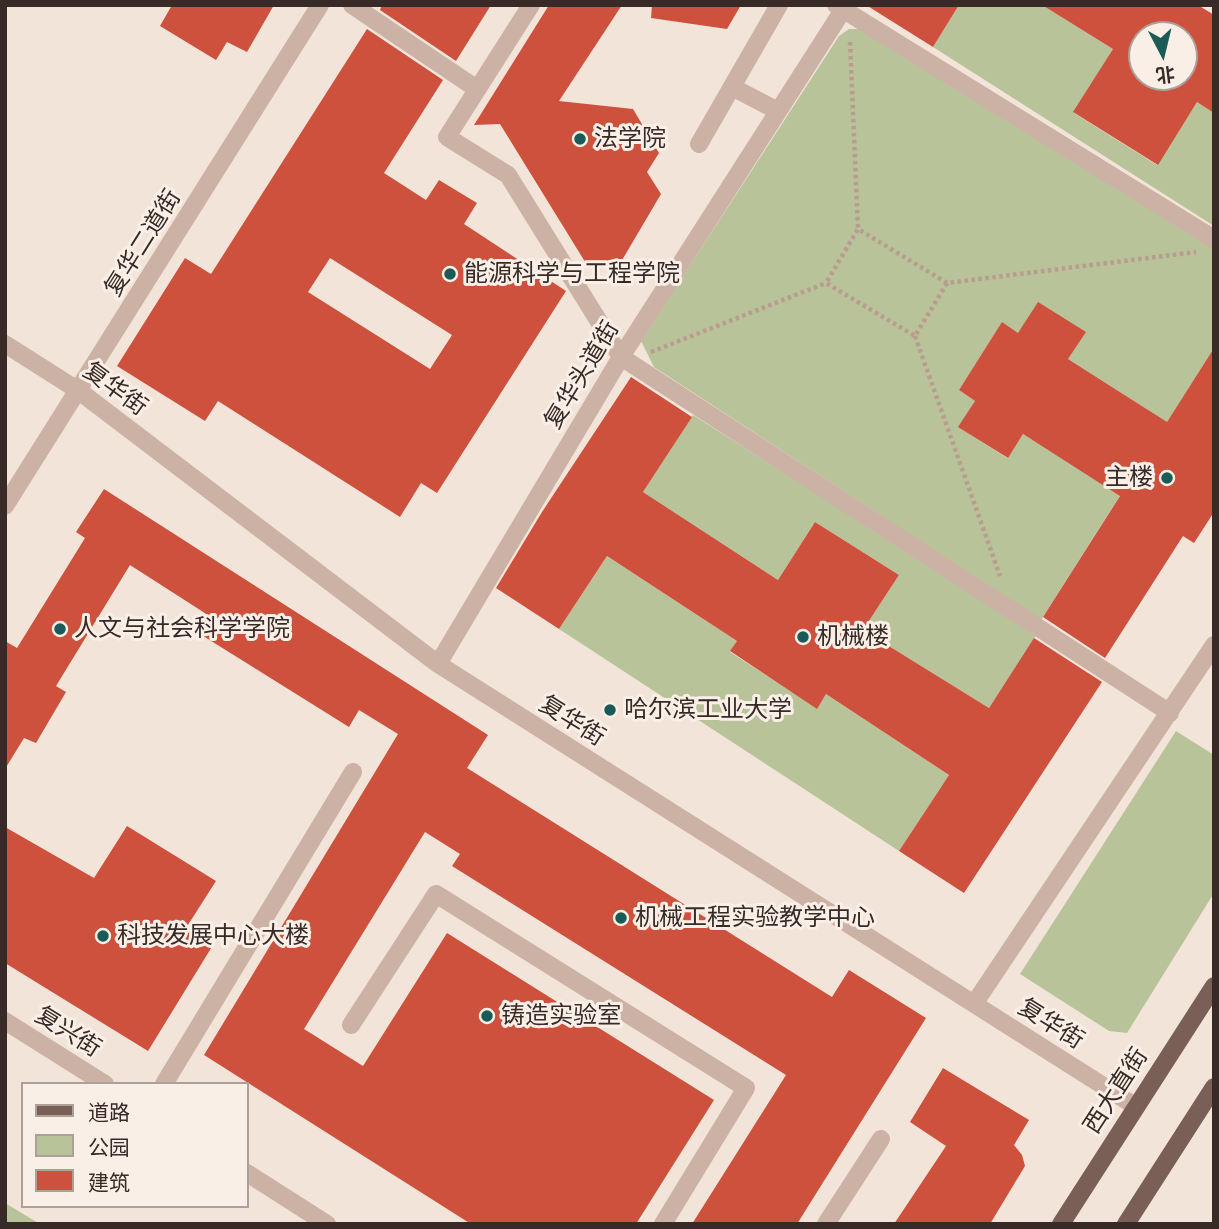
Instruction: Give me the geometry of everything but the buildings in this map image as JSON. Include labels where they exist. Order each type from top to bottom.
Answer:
[{"type":"main road","name":"西大直街","points":[[1062,1224],[1214,986]]},
{"type":"main road","points":[[1126,1224],[1214,1087]]},
{"type":"street","name":"复华二道街","points":[[5,506],[320,5]]},
{"type":"street","points":[[352,5],[477,89]]},
{"type":"street","points":[[531,5],[447,137],[508,175],[621,357],[1170,713]]},
{"type":"street","points":[[699,144],[779,5]]},
{"type":"street","points":[[841,7],[1207,246]]},
{"type":"street","name":"复华头道街","points":[[438,664],[621,357],[841,7]]},
{"type":"street","points":[[732,87],[778,111]]},
{"type":"street","name":"复华街","points":[[5,344],[79,391],[438,664],[1135,1107]]},
{"type":"street","points":[[974,1004],[1214,645]]},
{"type":"street","points":[[165,1082],[353,772]]},
{"type":"street","points":[[351,1025],[436,894],[746,1088],[663,1224]]},
{"type":"street","name":"复兴街","points":[[5,1021],[102,1082]]},
{"type":"street","points":[[826,1224],[881,1139]]},
{"type":"street","points":[[248,1174],[327,1224]]},
{"type":"path","points":[[621,357],[647,354],[826,284],[858,229],[849,30],[841,7]]},
{"type":"path","points":[[858,229],[947,283],[1207,246]]},
{"type":"path","points":[[915,336],[947,283]]},
{"type":"path","points":[[826,284],[915,336],[1012,609]]},
{"type":"green space","points":[[959,5],[1042,5],[1113,49],[1074,113],[1157,165],[1197,102],[1214,112],[1214,226],[933,47]]},
{"type":"green space","points":[[849,29],[861,29],[1214,243],[1214,348],[1159,435],[1148,410],[1068,359],[1085,332],[1018,333],[1002,323],[959,390],[975,401],[959,427],[1007,458],[1023,434],[1104,485],[1128,483],[1041,620],[654,367],[641,341],[839,36]]},
{"type":"green space","points":[[693,415],[1037,634],[989,708],[863,630],[899,575],[815,522],[778,580],[643,492]]},
{"type":"green space","points":[[607,556],[737,641],[730,652],[817,708],[826,694],[949,775],[899,851],[559,629]]},
{"type":"green space","points":[[1176,731],[1214,755],[1214,893],[1127,1033],[1109,1031],[1020,974]]},
{"type":"green space","points":[[5,1203],[40,1224],[5,1224]]},
{"type":"place","name":"法学院","points":[[580,139]]},
{"type":"place","name":"能源科学与工程学院","points":[[450,274]]},
{"type":"place","name":"主楼","points":[[1167,478]]},
{"type":"place","name":"人文与社会科学学院","points":[[60,629]]},
{"type":"place","name":"机械楼","points":[[803,637]]},
{"type":"place","name":"哈尔滨工业大学","points":[[610,710]]},
{"type":"place","name":"机械工程实验教学中心","points":[[621,918]]},
{"type":"place","name":"科技发展中心大楼","points":[[103,936]]},
{"type":"place","name":"铸造实验室","points":[[487,1016]]}]
